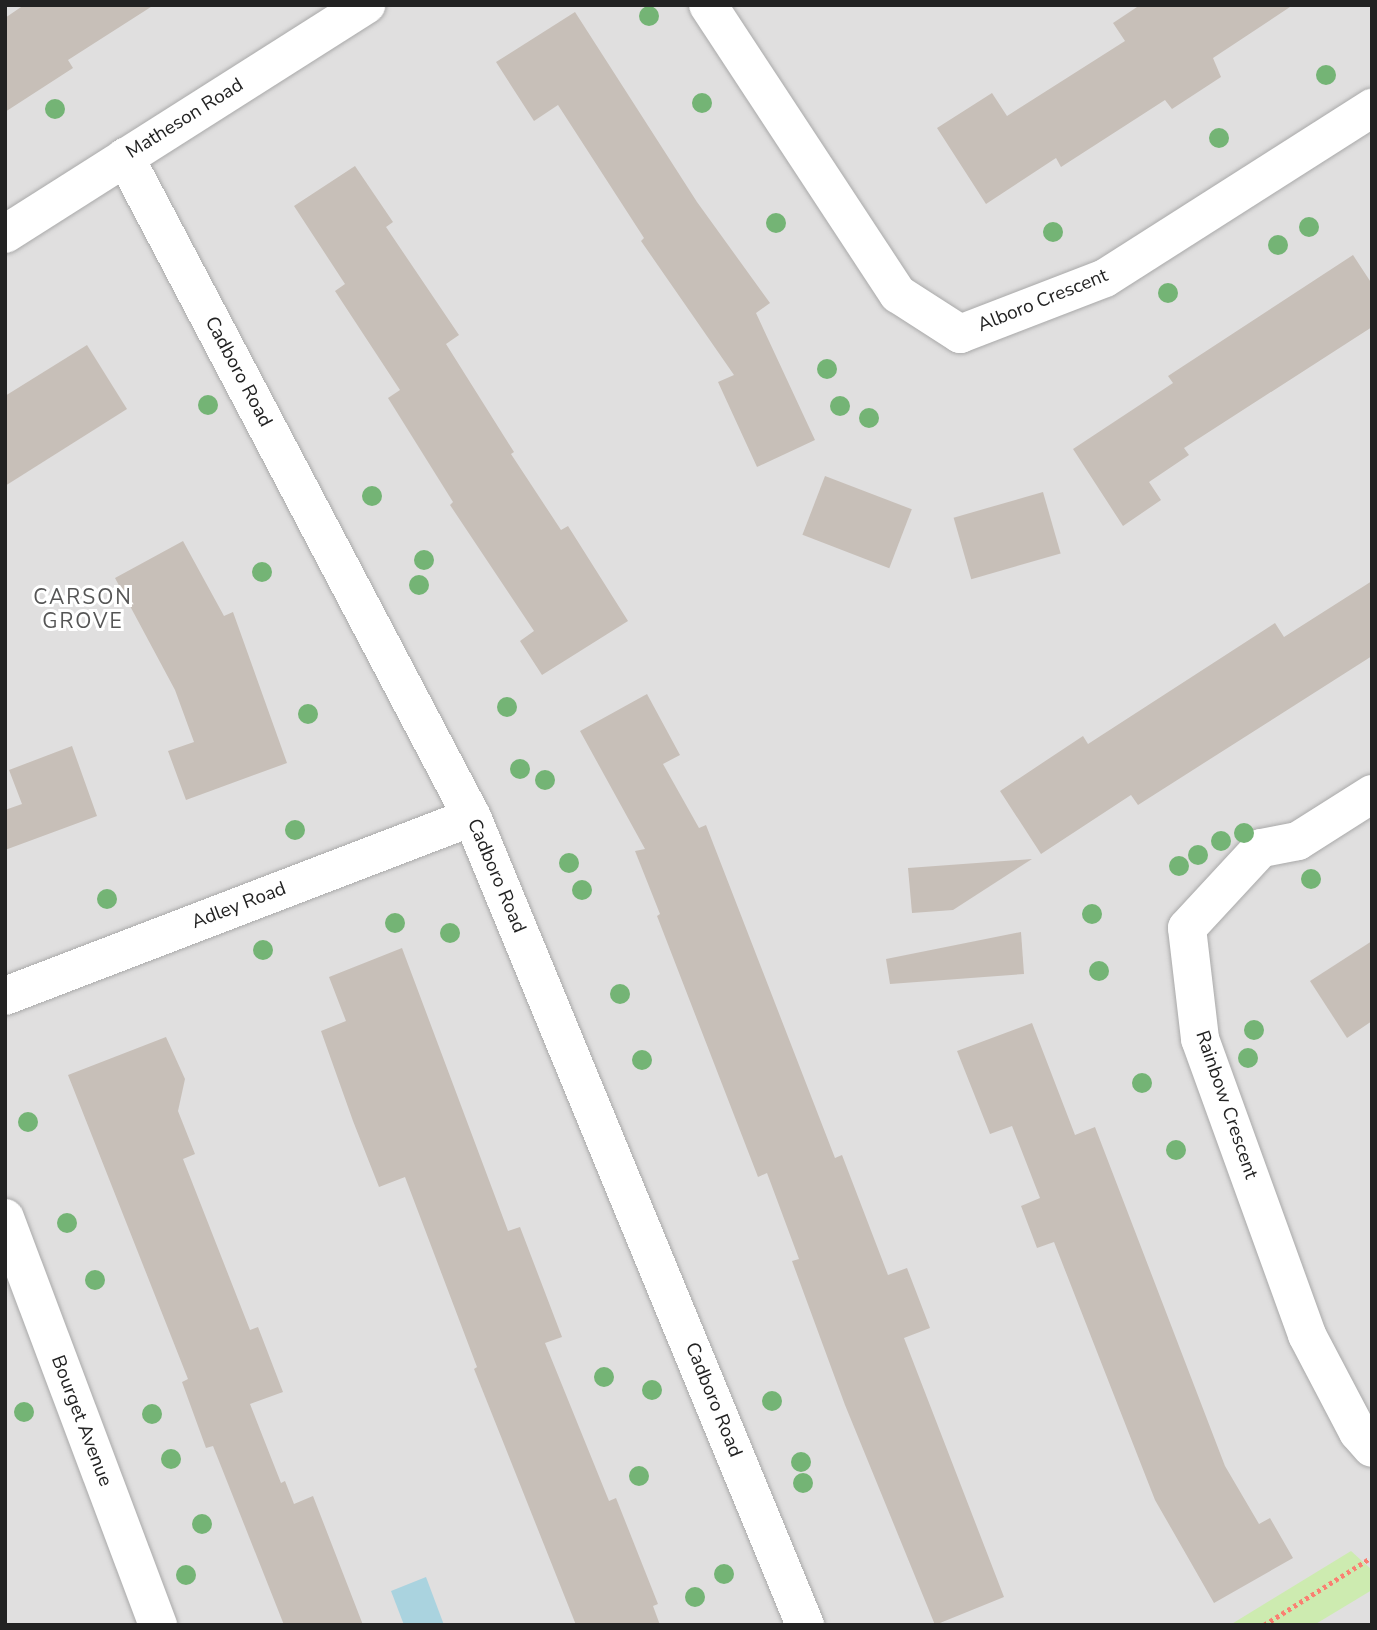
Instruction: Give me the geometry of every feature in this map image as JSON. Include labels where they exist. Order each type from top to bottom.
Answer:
[{"type":"street","name":"Matheson Road","points":[[5,234],[366,5]]},
{"type":"street","name":"Alboro Crescent","points":[[708,5],[898,294],[960,334],[1105,278],[1372,108]]},
{"type":"street","name":"Cadboro Road","points":[[125,157],[472,817],[805,1625]]},
{"type":"street","name":"Rainbow Crescent","points":[[1372,794],[1298,841],[1261,848],[1187,928],[1200,1039],[1307,1335],[1358,1432],[1372,1448]]},
{"type":"street","name":"Adley Road","points":[[5,996],[472,817]]},
{"type":"street","name":"Bourget Avenue","points":[[5,1218],[158,1625]]},
{"type":"path","points":[[1264,1625],[1372,1557]]},
{"type":"shaded area","points":[[5,5],[1372,5],[1372,1625],[5,1625]]},
{"type":"green space","points":[[1351,1551],[1372,1570],[1372,1590],[1314,1625],[1230,1625]]},
{"type":"water","points":[[426,1577],[444,1625],[404,1625],[391,1591]]},
{"type":"building","points":[[24,5],[154,5],[68,60],[73,68],[5,112],[5,18]]},
{"type":"building","points":[[1140,5],[1293,5],[1213,58],[1221,77],[1172,109],[1165,100],[1061,167],[1056,158],[986,204],[937,128],[992,93],[1007,116],[1125,41],[1113,23]]},
{"type":"building","points":[[575,12],[697,202],[770,303],[756,313],[815,440],[757,467],[718,382],[734,375],[641,241],[644,238],[558,105],[534,121],[496,62]]},
{"type":"building","points":[[355,166],[393,222],[386,227],[459,335],[446,344],[514,452],[511,454],[561,530],[568,526],[628,621],[542,675],[520,641],[534,631],[450,505],[453,502],[388,398],[400,390],[335,291],[345,284],[294,206]]},
{"type":"building","points":[[1353,255],[1372,284],[1372,327],[1184,448],[1189,455],[1149,482],[1161,500],[1123,526],[1073,449],[1173,383],[1168,376]]},
{"type":"building","points":[[87,345],[127,409],[5,486],[5,396]]},
{"type":"building","points":[[825,476],[912,509],[889,568],[802,535]]},
{"type":"building","points":[[1043,492],[1061,554],[971,579],[954,518]]},
{"type":"building","points":[[183,541],[224,616],[233,612],[287,763],[186,800],[168,751],[194,742],[175,690],[115,578]]},
{"type":"building","points":[[1372,581],[1372,656],[1138,805],[1131,795],[1041,854],[1000,791],[1083,736],[1088,744],[1275,623],[1284,637]]},
{"type":"building","points":[[647,694],[680,755],[663,764],[699,828],[706,825],[835,1158],[842,1155],[888,1275],[907,1268],[930,1328],[904,1338],[1004,1597],[935,1625],[845,1405],[792,1261],[799,1259],[767,1173],[758,1177],[657,916],[660,914],[635,851],[645,849],[580,731]]},
{"type":"building","points":[[72,746],[97,816],[5,850],[5,810],[22,804],[9,770]]},
{"type":"building","points":[[1032,859],[953,910],[912,913],[908,868]]},
{"type":"building","points":[[1021,932],[1024,974],[890,984],[886,959]]},
{"type":"building","points":[[1372,941],[1372,1021],[1347,1038],[1310,981]]},
{"type":"building","points":[[402,948],[508,1231],[520,1227],[562,1337],[545,1343],[609,1501],[616,1498],[658,1604],[653,1606],[660,1625],[576,1625],[474,1369],[477,1367],[405,1177],[379,1187],[353,1121],[321,1031],[346,1021],[329,977]]},
{"type":"building","points":[[1032,1023],[1075,1135],[1095,1127],[1225,1466],[1259,1524],[1270,1518],[1293,1558],[1214,1603],[1155,1500],[1054,1242],[1037,1248],[1021,1206],[1040,1198],[1012,1126],[990,1134],[957,1051]]},
{"type":"building","points":[[166,1037],[185,1079],[178,1111],[195,1154],[183,1159],[250,1330],[258,1327],[283,1392],[250,1404],[281,1483],[285,1481],[294,1504],[313,1496],[363,1625],[284,1625],[213,1446],[206,1448],[182,1382],[188,1379],[68,1075]]},
{"type":"district","name":"CARSON GROVE","points":[[83,609]]}]
